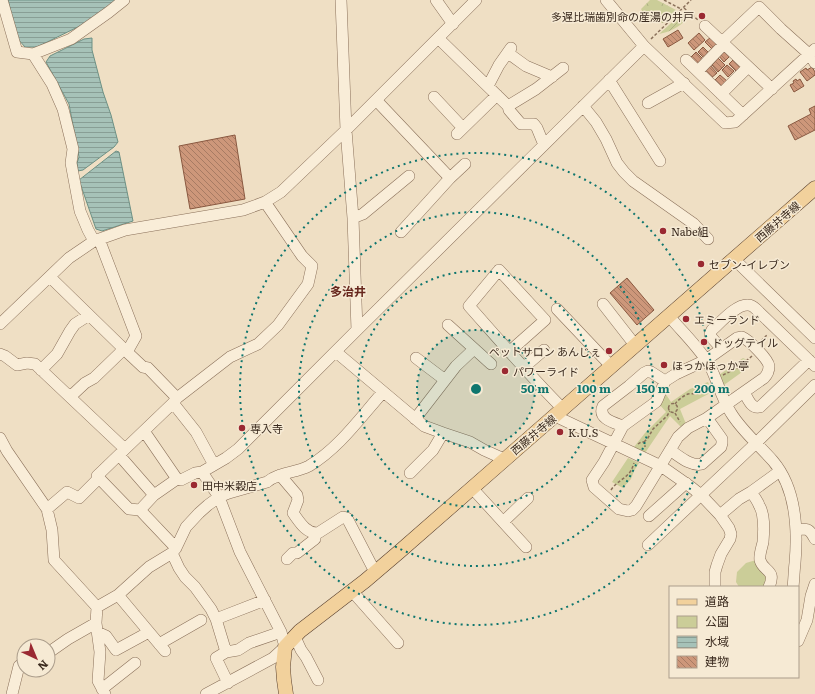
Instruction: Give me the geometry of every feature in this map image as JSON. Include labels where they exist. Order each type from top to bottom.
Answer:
[{"type":"main road","name":"西藤井寺線","points":[[290,642],[300,631],[375,572],[815,188]]},
{"type":"main road","points":[[286,694],[283,667],[290,642]]},
{"type":"street","points":[[2,0],[17,52],[33,54],[71,39],[124,0]]},
{"type":"street","points":[[341,0],[346,130],[353,218],[357,330]]},
{"type":"street","points":[[436,0],[453,24]]},
{"type":"street","points":[[0,324],[70,258],[96,240],[125,230],[243,210],[265,202],[281,192],[346,130],[476,0]]},
{"type":"street","points":[[606,0],[625,17],[644,46],[725,123],[735,122],[772,89],[813,56],[781,29],[759,7],[723,43],[698,71]]},
{"type":"street","points":[[705,26],[772,89]]},
{"type":"street","points":[[438,38],[508,106],[509,110],[522,124],[534,124],[544,145]]},
{"type":"street","points":[[140,510],[154,495],[177,479],[181,480],[195,472],[202,472],[238,449],[644,46]]},
{"type":"street","points":[[488,86],[499,65],[510,50],[526,66],[552,77]]},
{"type":"street","points":[[33,54],[52,84],[63,109],[73,149],[71,163],[80,211],[88,230],[96,240],[136,336],[126,350],[94,378],[85,383],[70,398]]},
{"type":"street","points":[[686,60],[743,115]]},
{"type":"street","points":[[721,94],[748,67]]},
{"type":"street","points":[[508,106],[536,89],[563,68]]},
{"type":"street","points":[[610,80],[660,161]]},
{"type":"street","points":[[648,103],[684,84]]},
{"type":"street","points":[[434,97],[464,130],[497,95]]},
{"type":"street","points":[[376,100],[450,178]]},
{"type":"street","points":[[583,106],[596,122],[617,163],[624,172],[633,181],[694,224],[708,239]]},
{"type":"street","points":[[401,232],[450,178],[465,164]]},
{"type":"street","points":[[353,218],[363,214],[409,176]]},
{"type":"street","points":[[47,509],[66,492],[79,498],[99,478],[97,476],[175,400],[230,357],[258,344],[278,325],[308,284],[312,266],[302,256],[265,202]]},
{"type":"street","points":[[734,259],[815,338]]},
{"type":"street","points":[[509,352],[545,320],[499,270],[469,306],[509,352],[539,385],[559,412],[614,444],[661,466],[701,495],[720,515],[729,528],[731,534],[730,539],[717,564],[715,572],[715,586]]},
{"type":"street","points":[[50,277],[143,367],[148,368],[175,400],[196,432],[214,465]]},
{"type":"street","points":[[603,304],[635,346]]},
{"type":"street","points":[[721,348],[711,337],[710,334],[712,330],[736,308],[749,305],[756,309],[812,363],[760,407],[756,408],[752,406],[744,392]]},
{"type":"street","points":[[557,309],[612,366]]},
{"type":"street","points":[[41,370],[57,354],[75,324],[89,315]]},
{"type":"street","points":[[669,316],[701,352],[730,412],[739,425],[773,461],[788,486],[796,529],[793,586]]},
{"type":"street","points":[[448,325],[491,364]]},
{"type":"street","points":[[742,337],[748,340],[768,362],[768,371],[764,378],[707,418],[678,436],[636,506],[632,510],[628,511],[619,508],[594,487],[592,480],[604,462],[623,426],[656,402],[665,381],[676,374],[706,360],[721,348],[737,338],[742,337]]},
{"type":"street","points":[[415,419],[456,366],[474,349]]},
{"type":"street","points":[[524,368],[544,350]]},
{"type":"street","points":[[336,352],[424,426],[470,442],[504,459]]},
{"type":"street","points":[[0,354],[17,365],[28,363],[35,364],[122,452],[154,495]]},
{"type":"street","points":[[416,358],[445,380]]},
{"type":"street","points":[[623,426],[607,420],[604,417],[602,414],[603,406],[648,371],[665,381]]},
{"type":"street","points":[[648,545],[815,385]]},
{"type":"street","points":[[97,607],[118,595],[149,567],[174,551],[186,528],[198,513],[219,497],[267,482],[280,475],[307,467],[321,458],[340,441],[383,392]]},
{"type":"street","points":[[670,450],[692,464],[702,464],[721,447],[722,443],[722,439],[707,418]]},
{"type":"street","points":[[144,431],[177,479]]},
{"type":"street","points":[[410,473],[433,450],[443,433]]},
{"type":"street","points":[[0,438],[7,451],[47,509],[52,530],[54,560],[97,607],[97,628],[100,652],[98,681],[104,691],[135,663]]},
{"type":"street","points":[[720,515],[739,499],[780,471]]},
{"type":"street","points":[[202,472],[219,497],[240,552],[281,632],[290,642],[301,650],[318,680]]},
{"type":"street","points":[[280,475],[297,495],[298,500],[293,513],[308,531],[315,534],[343,517],[347,518],[375,572]]},
{"type":"street","points":[[99,478],[129,509],[140,510],[174,551],[178,568],[211,609],[216,619],[226,652]]},
{"type":"street","points":[[649,516],[686,483]]},
{"type":"street","points":[[472,488],[526,548]]},
{"type":"street","points":[[751,492],[760,505],[761,510],[764,529],[760,560],[771,574],[769,586]]},
{"type":"street","points":[[503,522],[528,498]]},
{"type":"street","points":[[796,529],[808,529],[811,531],[815,539]]},
{"type":"street","points":[[287,559],[293,553],[296,553],[315,539],[315,534]]},
{"type":"street","points":[[799,639],[807,620],[811,596],[815,584]]},
{"type":"street","points":[[352,591],[398,642]]},
{"type":"street","points":[[118,595],[162,647],[201,620]]},
{"type":"street","points":[[216,619],[265,600]]},
{"type":"street","points":[[97,628],[106,636],[116,650],[149,632]]},
{"type":"street","points":[[56,648],[68,639],[97,628]]},
{"type":"street","points":[[228,683],[216,658],[226,652],[238,650],[249,643],[281,632]]},
{"type":"street","points":[[206,694],[273,658],[290,642]]},
{"type":"street","points":[[12,694],[16,678]]},
{"type":"path","points":[[664,0],[682,8],[705,26]]},
{"type":"path","points":[[644,46],[691,0]]},
{"type":"path","points":[[652,31],[655,35]]},
{"type":"path","points":[[754,347],[775,327]]},
{"type":"path","points":[[719,378],[737,368],[744,369],[747,364],[746,361],[738,364],[737,368]]},
{"type":"path","points":[[644,442],[653,429],[670,412],[668,409],[670,405],[675,404],[684,396],[689,394],[700,394],[704,392],[707,390],[709,384]]},
{"type":"path","points":[[670,412],[676,412],[678,407],[675,404]]},
{"type":"path","points":[[607,498],[614,485],[632,470],[636,459]]},
{"type":"green space","points":[[650,0],[657,0],[676,10],[663,23],[650,19],[645,16],[641,9]]},
{"type":"green space","points":[[685,14],[687,19],[681,24],[674,29],[659,34],[679,16]]},
{"type":"green space","points":[[743,358],[750,366],[724,385],[719,375]]},
{"type":"green space","points":[[708,382],[712,392],[680,409],[686,424],[682,428],[670,416],[645,453],[634,447],[645,433],[666,412],[660,405],[665,393],[671,402],[690,389]]},
{"type":"green space","points":[[628,458],[639,463],[631,479],[623,488],[612,482]]},
{"type":"green space","points":[[756,560],[767,577],[766,586],[738,586],[736,582],[737,572],[746,563]]},
{"type":"water","points":[[8,0],[119,0],[88,22],[37,47],[25,47],[18,39]]},
{"type":"water","points":[[92,38],[92,50],[118,142],[114,147],[83,170],[78,171],[77,163],[79,157],[69,104],[46,62],[50,56],[84,39]]},
{"type":"water","points":[[116,151],[119,152],[133,221],[102,231],[96,229],[79,180]]},
{"type":"building","points":[[678,30],[683,38],[668,47],[663,39]]},
{"type":"building","points":[[699,33],[705,40],[694,50],[688,43]]},
{"type":"building","points":[[711,37],[718,44],[712,49],[705,42]]},
{"type":"building","points":[[703,47],[709,53],[704,58],[698,52]]},
{"type":"building","points":[[725,50],[731,55],[724,62],[718,55]]},
{"type":"building","points":[[696,52],[704,60],[697,67],[689,59]]},
{"type":"building","points":[[718,58],[725,65],[718,72],[712,65]]},
{"type":"building","points":[[734,59],[742,66],[736,71],[729,64]]},
{"type":"building","points":[[710,65],[717,73],[710,79],[703,73]]},
{"type":"building","points":[[727,65],[734,71],[728,77],[722,70]]},
{"type":"building","points":[[812,67],[815,75],[807,81],[800,72],[806,68],[807,70]]},
{"type":"building","points":[[720,75],[727,81],[720,88],[713,82]]},
{"type":"building","points":[[796,79],[797,81],[800,79],[804,86],[794,92],[790,85],[794,83],[793,81]]},
{"type":"building","points":[[815,106],[815,130],[795,140],[788,126],[811,114],[809,109]]},
{"type":"building","points":[[235,135],[245,199],[190,209],[179,146]]},
{"type":"building","points":[[627,278],[654,310],[637,325],[610,293]]},
{"type":"place","name":"多遅比瑞歯別命の産湯の井戸","points":[[702,16]]},
{"type":"place","name":"Nabe組","points":[[663,231]]},
{"type":"place","name":"セブン-イレブン","points":[[701,264]]},
{"type":"place","name":"エミーランド","points":[[686,319]]},
{"type":"place","name":"ドッグテイル","points":[[704,342]]},
{"type":"place","name":"ペットサロン あんじぇ","points":[[609,351]]},
{"type":"place","name":"ほっかほっか亭","points":[[664,365]]},
{"type":"place","name":"パワーライド","points":[[505,371]]},
{"type":"place","name":"専入寺","points":[[242,428]]},
{"type":"place","name":"K.U.S","points":[[560,432]]},
{"type":"place","name":"田中米穀店","points":[[194,485]]},
{"type":"district","name":"多治井","points":[[348,291]]}]
